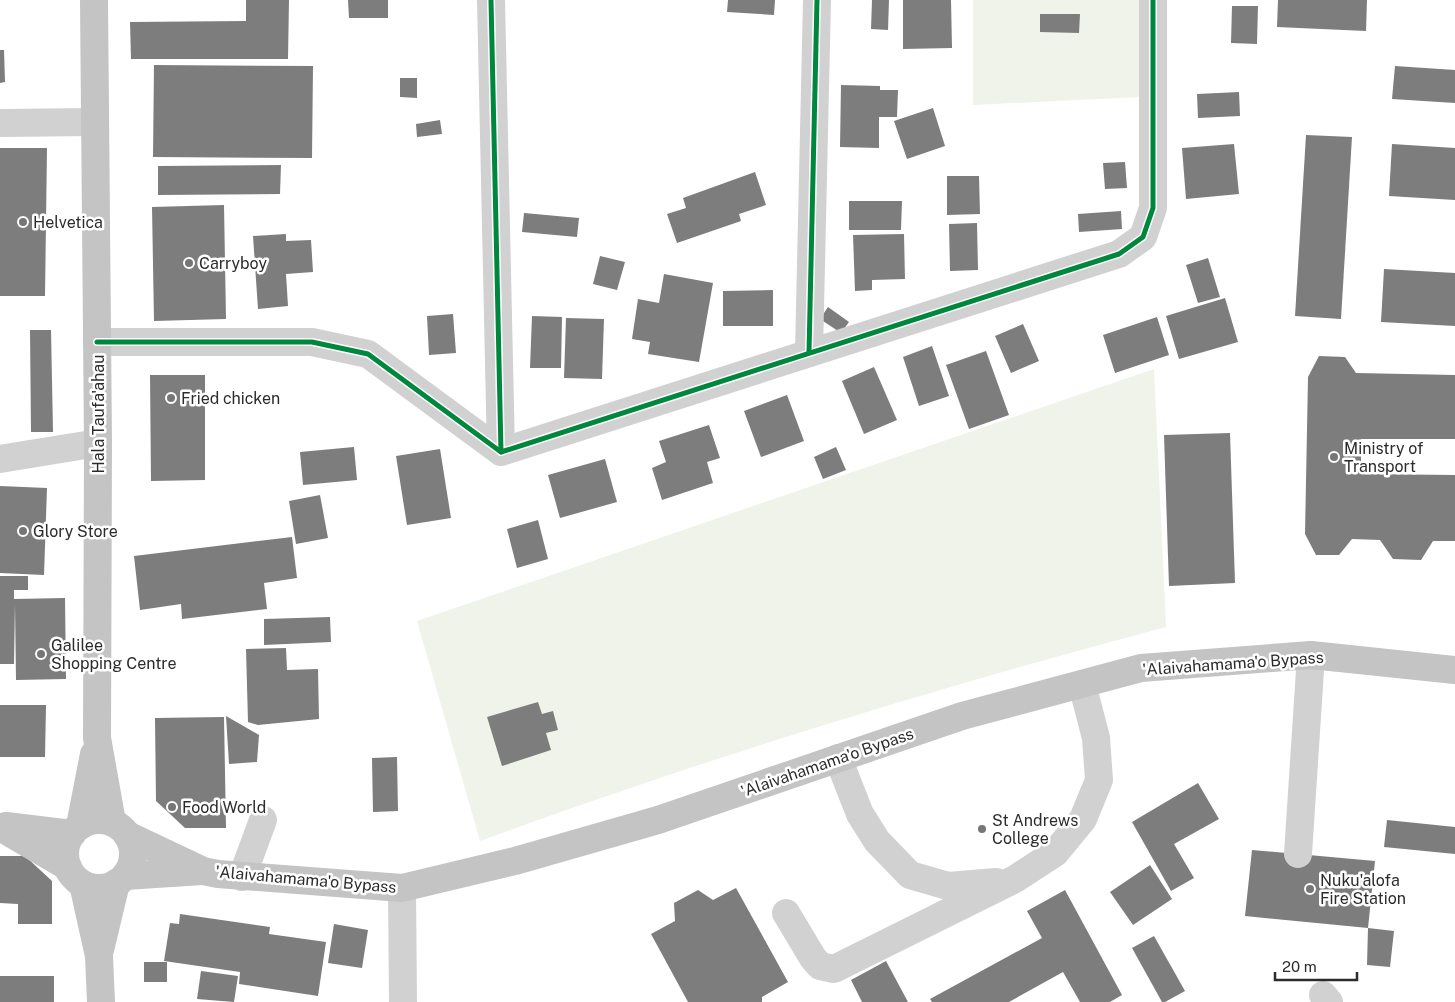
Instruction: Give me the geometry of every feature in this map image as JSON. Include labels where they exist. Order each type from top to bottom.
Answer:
[{"type":"main road","name":"Hala Taufa'ahau","points":[[76,830],[97,738],[98,443],[94,0]]},
{"type":"main road","name":"'Alaivahamama'o Bypass","points":[[121,879],[203,871],[242,877],[402,888],[516,861],[658,820],[962,716],[1141,668],[1311,655],[1455,670]]},
{"type":"main road","name":"Hala Taufa'ahau","points":[[97,738],[119,829]]},
{"type":"main road","points":[[99,956],[121,879],[133,860],[132,844],[119,829],[90,821],[76,830],[66,844],[65,856],[75,875],[99,956],[101,1002]]},
{"type":"main road","points":[[0,826],[76,830]]},
{"type":"main road","points":[[0,826],[94,888],[106,887],[121,879]]},
{"type":"main road","name":"'Alaivahamama'o Bypass","points":[[119,829],[203,871]]},
{"type":"street","points":[[491,0],[501,452]]},
{"type":"street","points":[[809,352],[816,0]]},
{"type":"street","points":[[501,452],[1119,254],[1143,238],[1153,208],[1153,0]]},
{"type":"street","points":[[0,123],[95,122]]},
{"type":"street","points":[[97,342],[312,342],[368,354],[501,452]]},
{"type":"street","points":[[0,459],[98,443]]},
{"type":"street","points":[[1298,854],[1311,655]]},
{"type":"street","points":[[786,913],[813,958],[820,966],[834,969],[1015,879],[1055,852],[1083,819],[1099,780],[1096,738],[1082,684]]},
{"type":"street","points":[[838,758],[860,814],[877,841],[910,875],[948,886],[984,884],[1015,879]]},
{"type":"street","points":[[242,877],[264,820]]},
{"type":"street","points":[[402,888],[403,1002]]},
{"type":"shaded area","points":[[973,0],[1140,0],[1141,97],[973,105]]},
{"type":"shaded area","points":[[1154,369],[1166,627],[1079,650],[820,726],[649,782],[480,841],[417,621]]},
{"type":"building","points":[[246,0],[289,0],[288,59],[131,59],[130,22],[246,21]]},
{"type":"building","points":[[348,0],[388,0],[388,18],[349,18]]},
{"type":"building","points":[[728,0],[775,0],[774,15],[727,12]]},
{"type":"building","points":[[872,0],[889,0],[888,30],[871,29]]},
{"type":"building","points":[[903,0],[951,0],[952,48],[903,49]]},
{"type":"building","points":[[1278,0],[1367,0],[1366,31],[1277,27]]},
{"type":"building","points":[[1232,6],[1258,6],[1257,44],[1231,43]]},
{"type":"building","points":[[1040,14],[1080,14],[1079,33],[1040,32]]},
{"type":"building","points":[[0,50],[4,50],[5,82],[0,83]]},
{"type":"building","points":[[154,65],[313,66],[312,158],[153,157]]},
{"type":"building","points":[[1395,66],[1455,70],[1455,103],[1392,99]]},
{"type":"building","points":[[400,78],[417,78],[417,98],[400,97]]},
{"type":"building","points":[[841,85],[880,86],[880,90],[898,90],[897,117],[879,117],[879,148],[840,147]]},
{"type":"building","points":[[1239,92],[1240,116],[1198,118],[1197,94]]},
{"type":"building","points":[[933,108],[945,146],[907,159],[894,121]]},
{"type":"building","points":[[440,120],[442,134],[417,137],[416,124]]},
{"type":"building","points":[[1306,135],[1352,137],[1341,319],[1295,316]]},
{"type":"building","points":[[1234,144],[1239,194],[1186,199],[1182,148]]},
{"type":"building","points":[[1392,144],[1455,148],[1455,200],[1389,196]]},
{"type":"building","name":"Helvetica","points":[[0,148],[47,148],[45,296],[0,296]]},
{"type":"building","points":[[1125,162],[1127,188],[1105,189],[1103,163]]},
{"type":"building","points":[[281,165],[280,194],[158,195],[158,166]]},
{"type":"building","points":[[755,172],[766,205],[739,214],[741,221],[677,243],[667,214],[686,208],[683,198]]},
{"type":"building","points":[[947,176],[979,176],[980,214],[947,215]]},
{"type":"building","points":[[849,201],[902,201],[901,230],[849,230]]},
{"type":"building","name":"Carryboy","points":[[224,205],[226,319],[154,321],[152,207]]},
{"type":"building","points":[[1121,211],[1122,229],[1079,232],[1078,214]]},
{"type":"building","points":[[524,213],[579,218],[577,237],[522,232]]},
{"type":"building","points":[[977,223],[978,270],[950,271],[949,224]]},
{"type":"building","points":[[286,234],[286,241],[311,240],[313,272],[286,274],[288,306],[258,309],[253,236]]},
{"type":"building","points":[[904,234],[905,279],[872,280],[872,290],[855,291],[853,235]]},
{"type":"building","points":[[600,256],[625,262],[617,290],[593,284]]},
{"type":"building","points":[[1208,258],[1220,297],[1198,303],[1186,265]]},
{"type":"building","points":[[1384,269],[1455,273],[1455,326],[1381,322]]},
{"type":"building","points":[[664,274],[713,283],[699,362],[648,354],[650,342],[632,339],[638,299],[659,303]]},
{"type":"building","points":[[773,290],[773,326],[723,326],[723,291]]},
{"type":"building","points":[[1225,298],[1238,342],[1179,359],[1166,316]]},
{"type":"building","points":[[828,307],[849,322],[841,333],[820,319]]},
{"type":"building","points":[[453,314],[456,353],[429,355],[427,316]]},
{"type":"building","points":[[532,316],[562,317],[561,368],[530,368]]},
{"type":"building","points":[[1157,317],[1169,355],[1115,373],[1103,335]]},
{"type":"building","points":[[566,318],[604,319],[602,379],[564,378]]},
{"type":"building","points":[[1023,324],[1039,361],[1011,373],[995,336]]},
{"type":"building","points":[[30,330],[51,330],[53,432],[31,432]]},
{"type":"building","points":[[932,346],[949,396],[919,406],[903,357]]},
{"type":"building","points":[[986,351],[1009,415],[969,429],[946,365]]},
{"type":"building","name":"Ministry of Transport","points":[[1319,356],[1345,357],[1356,373],[1455,375],[1455,439],[1361,439],[1361,474],[1455,475],[1455,541],[1433,541],[1421,560],[1393,559],[1380,540],[1352,539],[1339,555],[1316,555],[1305,534],[1308,377]]},
{"type":"building","points":[[874,367],[897,420],[864,434],[842,381]]},
{"type":"building","points":[[150,375],[205,375],[205,480],[151,481]]},
{"type":"building","points":[[787,395],[804,441],[761,457],[744,411]]},
{"type":"building","points":[[709,425],[720,458],[707,462],[713,483],[662,500],[652,468],[666,462],[659,441]]},
{"type":"building","points":[[1230,433],[1235,583],[1169,586],[1164,435]]},
{"type":"building","points":[[354,447],[357,480],[303,485],[300,452]]},
{"type":"building","points":[[836,447],[846,470],[823,479],[814,457]]},
{"type":"building","points":[[440,449],[451,518],[407,525],[396,456]]},
{"type":"building","points":[[605,459],[617,502],[560,518],[548,475]]},
{"type":"building","name":"Glory Store","points":[[0,486],[47,488],[44,575],[0,573]]},
{"type":"building","points":[[320,495],[328,538],[296,544],[289,501]]},
{"type":"building","points":[[538,520],[548,559],[517,568],[507,529]]},
{"type":"building","points":[[292,537],[297,578],[264,583],[267,609],[182,619],[181,604],[140,610],[134,556]]},
{"type":"building","points":[[0,576],[28,576],[28,590],[14,590],[14,599],[65,598],[66,679],[16,680],[15,604],[14,664],[0,664]]},
{"type":"building","points":[[330,617],[331,642],[264,645],[264,619]]},
{"type":"building","points":[[286,648],[287,670],[318,669],[319,719],[258,725],[248,722],[246,649]]},
{"type":"building","points":[[538,702],[542,714],[553,711],[558,730],[546,733],[551,750],[502,766],[487,717]]},
{"type":"building","points":[[0,705],[46,705],[45,757],[0,757]]},
{"type":"building","points":[[226,716],[259,735],[257,762],[229,764]]},
{"type":"building","points":[[224,717],[226,828],[185,828],[156,801],[155,718]]},
{"type":"building","points":[[397,757],[398,811],[373,812],[372,758]]},
{"type":"building","points":[[1198,783],[1219,819],[1174,844],[1194,878],[1171,891],[1132,822]]},
{"type":"building","points":[[1387,820],[1455,827],[1455,854],[1384,847]]},
{"type":"building","name":"Nuku'alofa Fire Station","points":[[1252,850],[1375,861],[1368,928],[1245,916]]},
{"type":"building","points":[[0,856],[25,856],[52,881],[52,924],[18,924],[18,904],[0,903]]},
{"type":"building","points":[[1150,865],[1172,899],[1133,925],[1110,892]]},
{"type":"building","points":[[736,888],[788,982],[762,997],[762,1002],[688,1002],[651,934],[675,921],[674,903],[698,890],[713,900]]},
{"type":"building","points":[[1065,890],[1122,995],[1110,1002],[1080,1002],[1063,972],[1009,1002],[932,1002],[930,999],[1042,938],[1027,911]]},
{"type":"building","points":[[180,914],[270,927],[269,934],[326,942],[318,996],[239,984],[240,972],[164,961],[170,923],[179,924]]},
{"type":"building","points":[[334,924],[368,930],[362,968],[328,963]]},
{"type":"building","points":[[1368,928],[1394,931],[1390,967],[1367,965]]},
{"type":"building","points":[[1154,936],[1185,991],[1165,1002],[1162,1002],[1132,948]]},
{"type":"building","points":[[886,961],[908,1002],[862,1002],[851,980]]},
{"type":"building","points":[[144,962],[167,962],[167,982],[144,982]]},
{"type":"building","points":[[201,971],[238,976],[234,1002],[197,999]]},
{"type":"building","points":[[0,976],[54,976],[54,1002],[0,1002]]},
{"type":"cycle path","points":[[491,0],[501,452]]},
{"type":"cycle path","points":[[809,352],[817,0]]},
{"type":"cycle path","points":[[97,342],[312,342],[368,354],[501,452],[1119,254],[1143,237],[1153,208],[1153,0]]},
{"type":"place","name":"Helvetica","points":[[23,222]]},
{"type":"place","name":"Carryboy","points":[[189,263]]},
{"type":"place","name":"Fried chicken","points":[[171,398]]},
{"type":"place","name":"Ministry of Transport","points":[[1334,457]]},
{"type":"place","name":"Glory Store","points":[[23,531]]},
{"type":"place","name":"Galilee Shopping Centre","points":[[41,654]]},
{"type":"place","name":"Food World","points":[[172,807]]},
{"type":"place","name":"St Andrews College","points":[[982,829]]},
{"type":"place","name":"Nuku'alofa Fire Station","points":[[1310,889]]}]
